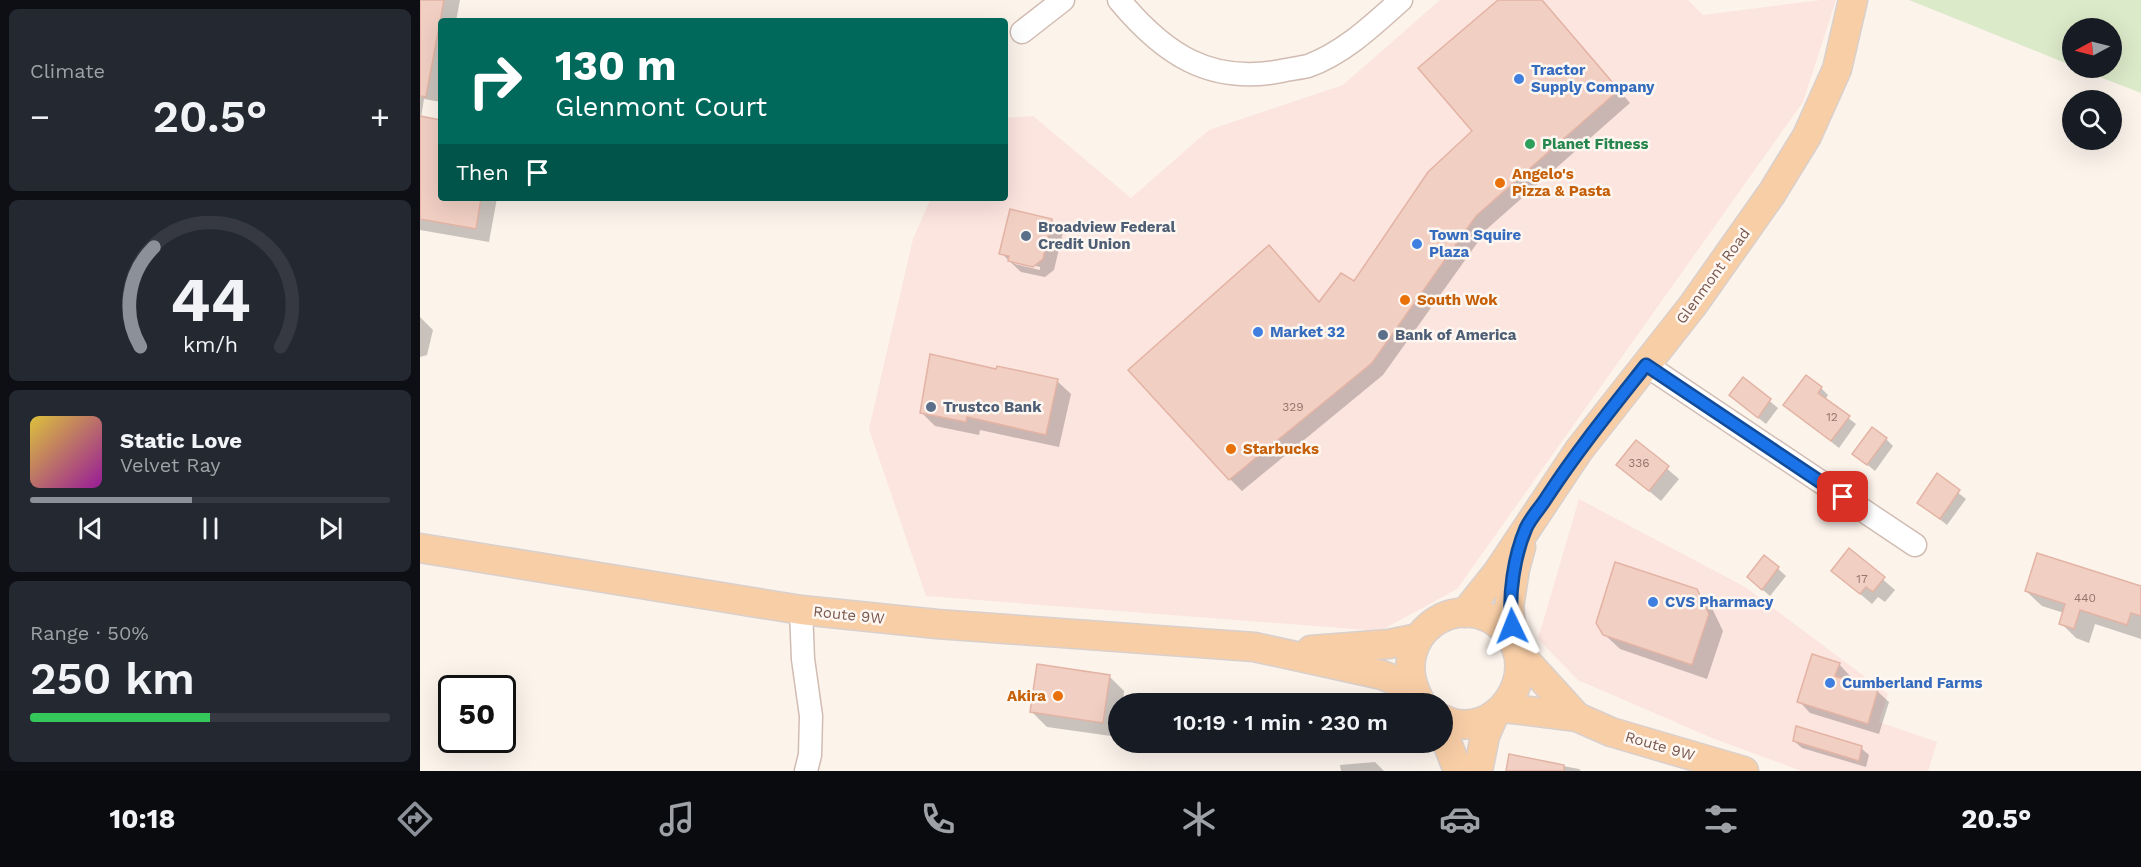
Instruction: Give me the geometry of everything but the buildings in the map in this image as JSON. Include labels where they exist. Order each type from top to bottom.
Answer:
[{"type":"main road","name":"Glenmont Road","points":[[1465,613],[1497,573],[1579,450],[1693,305],[1772,193],[1807,136],[1837,69],[1853,0]]},
{"type":"main road","name":"Glenmont Road","points":[[1478,771],[1485,735],[1499,711],[1513,695],[1518,681],[1520,666],[1509,607],[1515,569],[1527,526]]},
{"type":"main road","name":"Route 9W","points":[[420,548],[801,610],[937,624],[1254,647],[1382,675],[1414,693]]},
{"type":"main road","points":[[1416,693],[1409,670],[1411,653],[1418,638],[1431,624],[1447,616],[1465,613]]},
{"type":"main road","name":"Route 9W","points":[[1465,613],[1480,615],[1505,630],[1515,647],[1577,717]]},
{"type":"main road","name":"Route 9W","points":[[1282,652],[1363,646],[1418,638]]},
{"type":"main road","points":[[1453,722],[1463,724],[1479,722],[1499,711]]},
{"type":"main road","name":"Route 9W","points":[[1499,711],[1577,717],[1611,732],[1744,771]]},
{"type":"main road","points":[[1451,753],[1458,771]]},
{"type":"street","points":[[1022,32],[1063,0]]},
{"type":"street","points":[[1119,0],[1150,33],[1175,53],[1212,71],[1241,75],[1308,66],[1338,50],[1369,28],[1401,0]]},
{"type":"street","points":[[1646,365],[1915,545]]},
{"type":"street","points":[[801,610],[803,659],[812,716],[810,755],[806,771]]},
{"type":"shaded area","points":[[1440,0],[1688,0],[1703,15],[1836,0],[1803,102],[1457,589],[1380,631],[926,596],[869,429],[913,239],[930,201],[1008,201],[1008,118],[1033,116],[1131,198],[1209,130],[1343,85]]},
{"type":"shaded area","points":[[1579,499],[1745,587],[1888,694],[1879,722],[1937,742],[1928,771],[1802,771],[1712,738],[1578,680],[1538,639]]},
{"type":"green space","points":[[1909,0],[2141,0],[2141,93],[2103,78],[2122,78],[2122,18],[2062,18],[2062,62]]},
{"type":"place","name":"Tractor Supply Company","points":[[1519,79]]},
{"type":"place","name":"Planet Fitness","points":[[1530,144]]},
{"type":"place","name":"Angelo's Pizza & Pasta","points":[[1500,183]]},
{"type":"place","name":"Broadview Federal Credit Union","points":[[1026,236]]},
{"type":"place","name":"Town Squire Plaza","points":[[1417,244]]},
{"type":"place","name":"South Wok","points":[[1405,300]]},
{"type":"place","name":"Market 32","points":[[1258,332]]},
{"type":"place","name":"Bank of America","points":[[1383,335]]},
{"type":"place","name":"Trustco Bank","points":[[931,407]]},
{"type":"place","name":"Starbucks","points":[[1231,449]]},
{"type":"place","name":"CVS Pharmacy","points":[[1653,602]]},
{"type":"place","name":"Cumberland Farms","points":[[1830,683]]},
{"type":"place","name":"Akira","points":[[1058,696]]},
{"type":"route","points":[[1512,626],[1509,607],[1515,569],[1527,526],[1579,450],[1646,365],[1843,497]]}]
